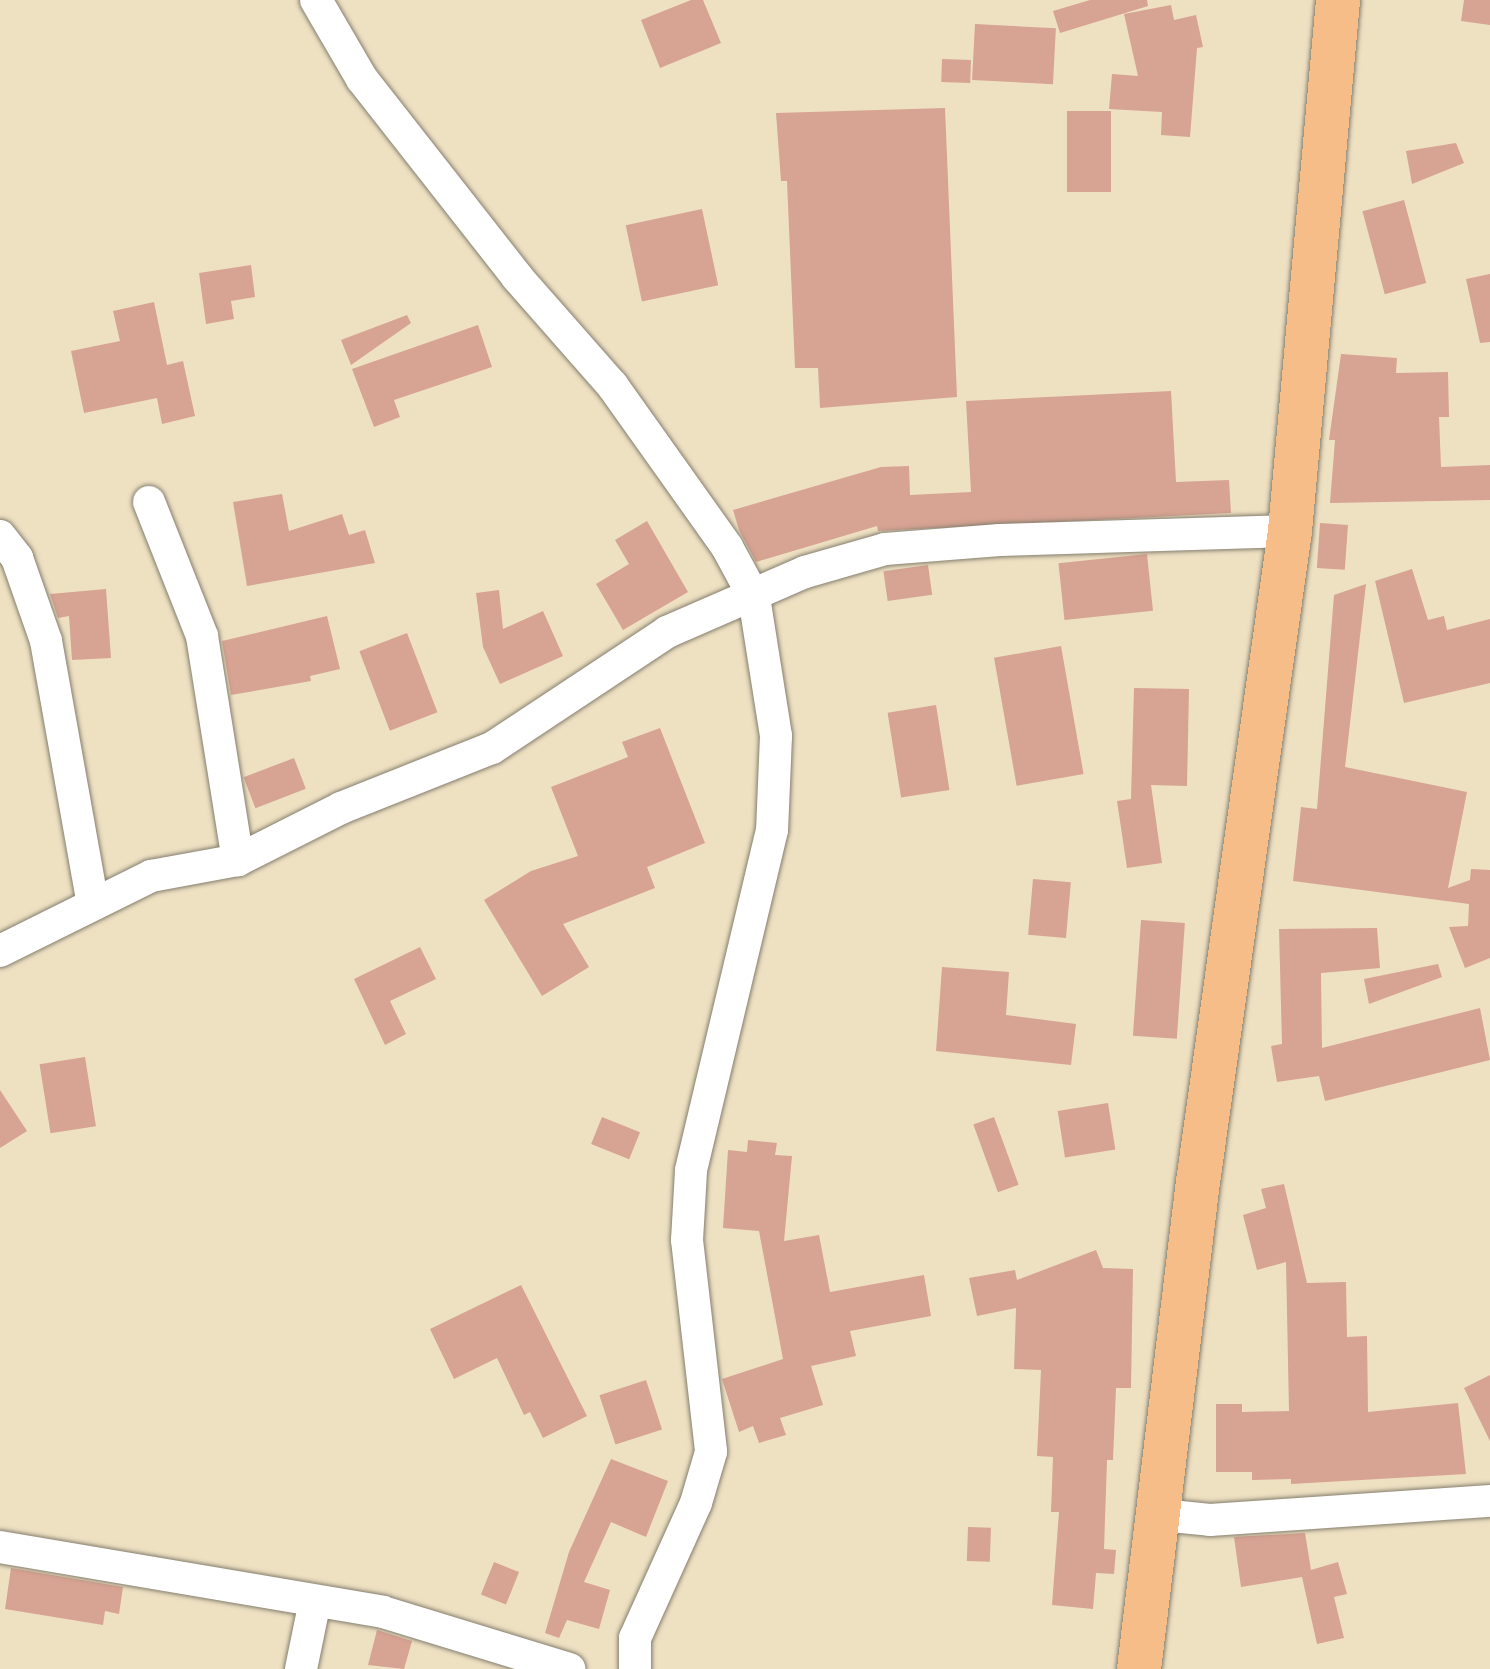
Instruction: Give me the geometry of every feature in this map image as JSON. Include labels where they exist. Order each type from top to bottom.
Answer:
[{"type":"main road","points":[[1139,1669],[1161,1515],[1198,1182],[1290,531],[1338,0]]},
{"type":"street","points":[[316,0],[362,79],[517,277],[612,385],[727,547],[754,597],[776,736],[772,830],[712,1068],[707,1117],[691,1171],[688,1226],[711,1452],[696,1503],[635,1638],[635,1669]]},
{"type":"street","points":[[149,502],[202,636],[238,860]]},
{"type":"street","points":[[0,951],[151,876],[238,860],[341,808],[492,748],[667,632],[754,597],[805,572],[885,549],[1290,531]]},
{"type":"street","points":[[0,536],[17,558],[46,641],[93,904]]},
{"type":"street","points":[[1161,1515],[1210,1520],[1490,1501]]},
{"type":"street","points":[[0,1547],[383,1612],[569,1669]]},
{"type":"street","points":[[301,1669],[315,1601]]},
{"type":"building","points":[[691,0],[703,0],[721,43],[660,68],[641,20]]},
{"type":"building","points":[[1090,0],[1147,0],[1148,6],[1060,33],[1053,11]]},
{"type":"building","points":[[1464,0],[1490,0],[1490,25],[1461,21]]},
{"type":"building","points":[[1171,5],[1174,20],[1196,15],[1203,47],[1197,48],[1190,137],[1161,135],[1162,112],[1109,109],[1112,74],[1138,76],[1124,14]]},
{"type":"building","points":[[975,24],[1056,28],[1053,84],[972,80]]},
{"type":"building","points":[[942,59],[971,60],[970,83],[941,82]]},
{"type":"building","points":[[945,108],[957,397],[820,408],[818,368],[795,368],[787,181],[781,181],[776,113]]},
{"type":"building","points":[[1067,111],[1111,111],[1111,192],[1067,192]]},
{"type":"building","points":[[1456,143],[1464,163],[1412,184],[1406,151]]},
{"type":"building","points":[[1404,200],[1426,283],[1385,294],[1362,211]]},
{"type":"building","points":[[702,209],[718,285],[642,302],[626,225]]},
{"type":"building","points":[[251,265],[255,297],[231,301],[234,319],[206,324],[199,273]]},
{"type":"building","points":[[1490,274],[1490,342],[1480,343],[1466,279]]},
{"type":"building","points":[[154,302],[167,365],[183,361],[195,416],[162,424],[157,398],[84,413],[71,351],[120,341],[113,311]]},
{"type":"building","points":[[407,315],[411,323],[351,365],[341,340]]},
{"type":"building","points":[[478,325],[492,367],[394,400],[400,417],[374,427],[352,369]]},
{"type":"building","points":[[1341,354],[1397,358],[1396,373],[1448,372],[1449,417],[1439,417],[1441,467],[1490,465],[1490,500],[1330,503],[1335,440],[1329,440]]},
{"type":"building","points":[[1171,391],[1176,482],[1229,480],[1231,513],[878,531],[877,526],[756,562],[739,530],[733,510],[881,467],[909,466],[910,495],[971,492],[966,401]]},
{"type":"building","points":[[282,494],[289,531],[342,514],[349,535],[365,530],[375,563],[247,586],[233,502]]},
{"type":"building","points":[[647,521],[688,592],[623,630],[596,584],[629,564],[615,540]]},
{"type":"building","points":[[1320,523],[1348,525],[1345,570],[1317,568]]},
{"type":"building","points":[[1147,554],[1153,611],[1064,620],[1058,563]]},
{"type":"building","points":[[928,565],[932,595],[888,601],[883,571]]},
{"type":"building","points":[[1412,569],[1428,620],[1444,616],[1447,630],[1490,619],[1490,683],[1404,703],[1375,581]]},
{"type":"building","points":[[1366,584],[1345,767],[1467,792],[1448,888],[1470,880],[1471,869],[1490,870],[1490,958],[1465,968],[1449,927],[1468,926],[1469,904],[1293,881],[1301,807],[1317,809],[1334,595]]},
{"type":"building","points":[[106,589],[111,658],[72,660],[69,616],[58,618],[50,594]]},
{"type":"building","points":[[499,590],[503,629],[543,611],[563,656],[500,684],[483,647],[476,593]]},
{"type":"building","points":[[327,616],[340,669],[310,676],[311,681],[231,695],[222,641]]},
{"type":"building","points":[[407,633],[437,712],[390,731],[359,651]]},
{"type":"building","points":[[1061,646],[1084,774],[1017,786],[994,658]]},
{"type":"building","points":[[1134,688],[1189,689],[1187,786],[1151,785],[1162,863],[1127,868],[1117,801],[1131,799]]},
{"type":"building","points":[[936,705],[949,790],[901,798],[888,713]]},
{"type":"building","points":[[660,728],[705,843],[647,867],[655,888],[563,924],[589,967],[542,996],[484,900],[531,871],[578,856],[551,787],[628,757],[622,742]]},
{"type":"building","points":[[294,758],[306,789],[255,808],[244,777]]},
{"type":"building","points":[[1033,879],[1071,882],[1066,938],[1028,935]]},
{"type":"building","points":[[1141,920],[1185,923],[1177,1039],[1133,1036]]},
{"type":"building","points":[[1377,928],[1380,968],[1321,973],[1322,1048],[1480,1008],[1490,1060],[1325,1101],[1319,1076],[1277,1082],[1271,1046],[1282,1044],[1279,929]]},
{"type":"building","points":[[420,947],[436,979],[390,1001],[406,1034],[385,1045],[354,979]]},
{"type":"building","points":[[1438,964],[1442,977],[1369,1004],[1364,979]]},
{"type":"building","points":[[942,967],[1009,972],[1006,1015],[1076,1024],[1071,1065],[936,1051]]},
{"type":"building","points":[[85,1057],[96,1126],[51,1133],[40,1064]]},
{"type":"building","points":[[0,1090],[27,1131],[0,1148]]},
{"type":"building","points":[[1108,1103],[1115,1149],[1065,1157],[1058,1111]]},
{"type":"building","points":[[602,1117],[640,1132],[629,1159],[591,1144]]},
{"type":"building","points":[[994,1117],[1019,1185],[998,1192],[973,1125]]},
{"type":"building","points":[[748,1140],[777,1143],[775,1155],[792,1156],[784,1241],[819,1235],[830,1292],[924,1275],[931,1316],[850,1331],[856,1356],[811,1366],[823,1405],[780,1418],[786,1435],[759,1443],[753,1426],[739,1432],[722,1379],[783,1359],[759,1231],[723,1228],[728,1150],[747,1152]]},
{"type":"building","points":[[1284,1184],[1307,1283],[1346,1282],[1347,1337],[1367,1336],[1368,1412],[1458,1403],[1466,1474],[1291,1484],[1291,1479],[1252,1480],[1252,1472],[1216,1472],[1216,1404],[1242,1404],[1242,1412],[1289,1411],[1286,1262],[1257,1270],[1243,1215],[1266,1208],[1261,1189]]},
{"type":"building","points":[[1096,1250],[1103,1268],[1133,1269],[1131,1388],[1116,1388],[1113,1460],[1107,1460],[1104,1549],[1116,1550],[1114,1574],[1096,1573],[1093,1609],[1052,1605],[1059,1512],[1051,1512],[1053,1457],[1037,1456],[1041,1370],[1014,1369],[1016,1308],[977,1316],[969,1278],[1015,1270],[1017,1280]]},
{"type":"building","points":[[521,1285],[587,1416],[543,1438],[530,1412],[524,1415],[497,1358],[454,1379],[430,1329]]},
{"type":"building","points":[[1490,1375],[1490,1441],[1464,1388]]},
{"type":"building","points":[[646,1380],[662,1429],[615,1445],[599,1395]]},
{"type":"building","points":[[611,1459],[668,1481],[646,1537],[611,1522],[584,1582],[610,1590],[599,1629],[567,1620],[559,1638],[545,1633],[569,1552]]},
{"type":"building","points":[[968,1527],[991,1528],[990,1562],[967,1561]]},
{"type":"building","points":[[1305,1533],[1311,1570],[1338,1562],[1347,1594],[1334,1597],[1344,1638],[1317,1644],[1302,1577],[1241,1587],[1234,1537]]},
{"type":"building","points":[[494,1562],[519,1572],[506,1605],[481,1594]]},
{"type":"building","points":[[11,1568],[123,1587],[119,1614],[105,1611],[103,1625],[5,1609]]},
{"type":"building","points":[[377,1630],[412,1641],[404,1669],[368,1665]]}]
